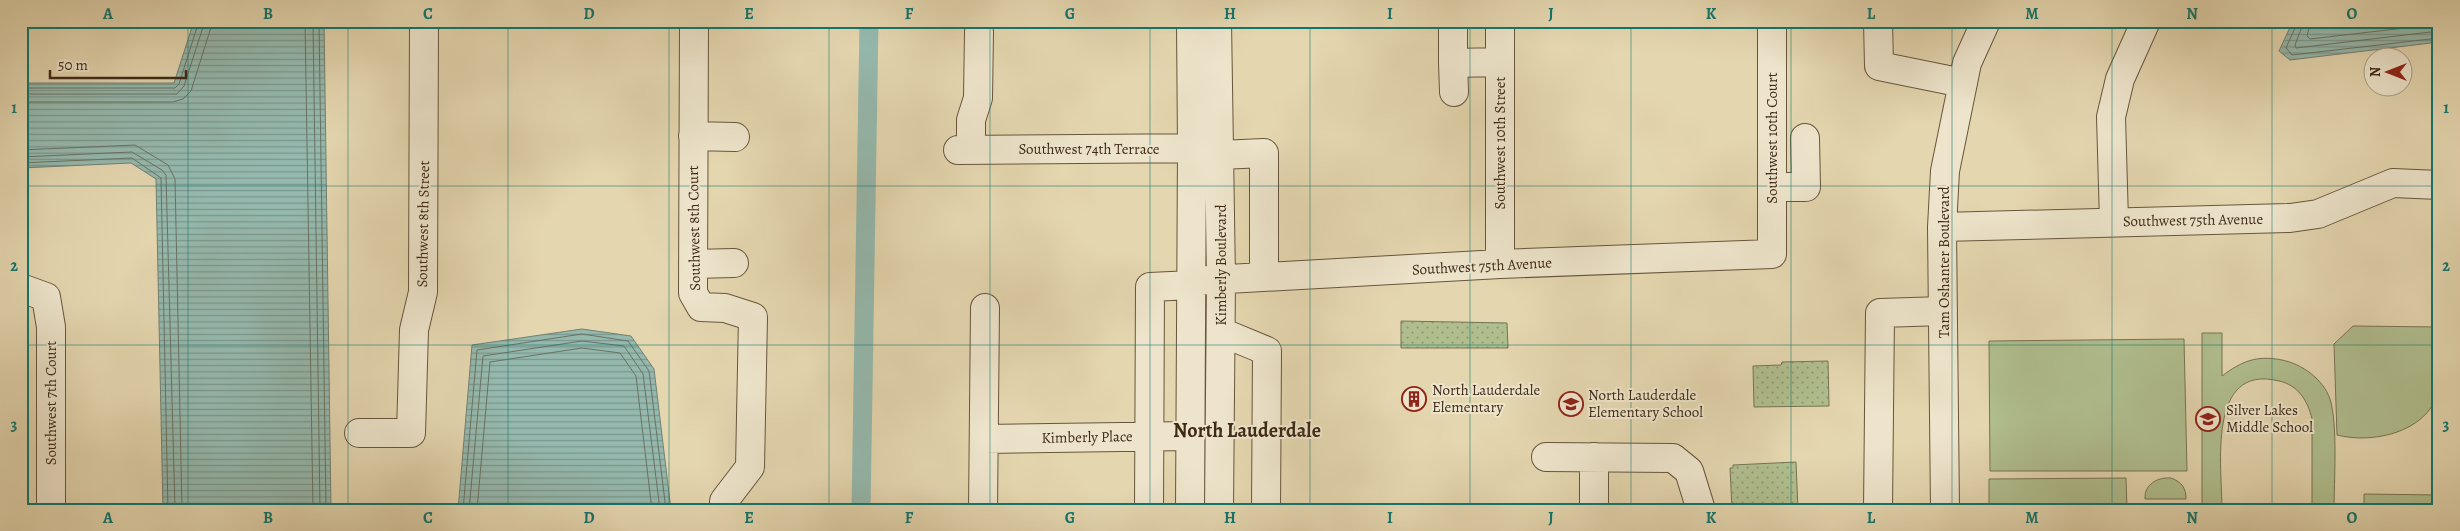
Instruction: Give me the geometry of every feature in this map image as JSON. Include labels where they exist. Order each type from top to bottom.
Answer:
[{"type":"street","name":"Southwest 8th Street","points":[[359,433],[411,433],[414,330],[423,292],[424,21]]},
{"type":"street","name":"Southwest 8th Court","points":[[694,21],[692,293],[701,307],[725,308],[753,317],[750,467],[724,501]]},
{"type":"street","name":"Kimberly Boulevard","points":[[1190,510],[1192,283],[1191,21]]},
{"type":"street","name":"Kimberly Boulevard","points":[[1217,21],[1221,279],[1219,510]]},
{"type":"street","points":[[1452,21],[1454,92]]},
{"type":"street","name":"Southwest 10th Street","points":[[1500,21],[1500,264]]},
{"type":"street","name":"Southwest 10th Court","points":[[1772,21],[1772,254]]},
{"type":"street","points":[[1878,21],[1879,66],[1962,83]]},
{"type":"street","name":"Tam Oshanter Boulevard","points":[[1945,510],[1942,227],[1945,171],[1967,63],[1986,21]]},
{"type":"street","points":[[2114,221],[2111,117],[2120,79],[2146,21]]},
{"type":"street","name":"Southwest 74th Terrace","points":[[979,32],[978,98],[965,150],[1192,149],[1264,153],[1264,277]]},
{"type":"street","points":[[1453,63],[1500,62]]},
{"type":"street","points":[[693,136],[734,137]]},
{"type":"street","points":[[1772,187],[1806,187],[1805,138]]},
{"type":"street","name":"Southwest 75th Avenue","points":[[1942,227],[2114,221],[2290,218],[2318,214],[2393,183],[2439,184]]},
{"type":"street","name":"Southwest 75th Avenue","points":[[1149,437],[1150,287],[1221,279],[1500,264],[1772,254]]},
{"type":"street","points":[[693,264],[734,263]]},
{"type":"street","name":"Southwest 7th Court","points":[[34,292],[51,327],[51,510]]},
{"type":"street","points":[[983,510],[985,308]]},
{"type":"street","points":[[1878,510],[1880,313],[1943,311]]},
{"type":"street","points":[[1221,332],[1267,352],[1266,510]]},
{"type":"street","name":"Kimberly Place","points":[[984,439],[1191,436]]},
{"type":"street","points":[[1149,437],[1149,510]]},
{"type":"street","points":[[1546,457],[1673,458],[1689,471],[1702,510]]},
{"type":"street","points":[[1594,457],[1594,510]]},
{"type":"green space","points":[[1401,321],[1507,323],[1508,348],[1401,348]]},
{"type":"green space","points":[[2353,326],[2439,327],[2440,370],[2438,393],[2432,407],[2422,418],[2410,426],[2396,432],[2366,438],[2337,435],[2334,344]]},
{"type":"green space","points":[[2202,333],[2222,333],[2222,376],[2236,366],[2250,360],[2265,358],[2282,360],[2297,365],[2311,373],[2322,385],[2330,399],[2334,423],[2334,510],[2312,510],[2312,419],[2305,400],[2297,390],[2286,383],[2256,380],[2239,388],[2229,403],[2223,423],[2221,446],[2222,510],[2202,510]]},
{"type":"green space","points":[[2184,339],[2187,471],[1990,471],[1989,341]]},
{"type":"green space","points":[[1828,361],[1829,406],[1754,407],[1753,366],[1781,365],[1782,362]]},
{"type":"green space","points":[[1796,462],[1798,510],[1732,510],[1730,468],[1733,468],[1733,465]]},
{"type":"green space","points":[[2126,478],[2127,510],[1989,510],[1989,479]]},
{"type":"green space","points":[[2171,478],[2183,486],[2186,499],[2145,499],[2149,486],[2157,480]]},
{"type":"green space","points":[[2364,494],[2439,495],[2439,510],[2364,510]]},
{"type":"water","points":[[194,21],[324,21],[331,510],[163,510],[156,179],[131,163],[21,168],[21,83],[174,83]]},
{"type":"water","points":[[2293,21],[2439,21],[2439,42],[2389,48],[2362,48],[2362,51],[2290,60],[2279,51]]},
{"type":"water","points":[[582,329],[631,336],[654,369],[671,510],[458,510],[472,345]]},
{"type":"waterway","points":[[861,510],[869,21]]},
{"type":"place","name":"North Lauderdale Elementary","points":[[1414,399]]},
{"type":"place","name":"North Lauderdale Elementary School","points":[[1571,404]]},
{"type":"place","name":"Silver Lakes Middle School","points":[[2208,419]]},
{"type":"district","name":"North Lauderdale","points":[[1247,430]]}]
